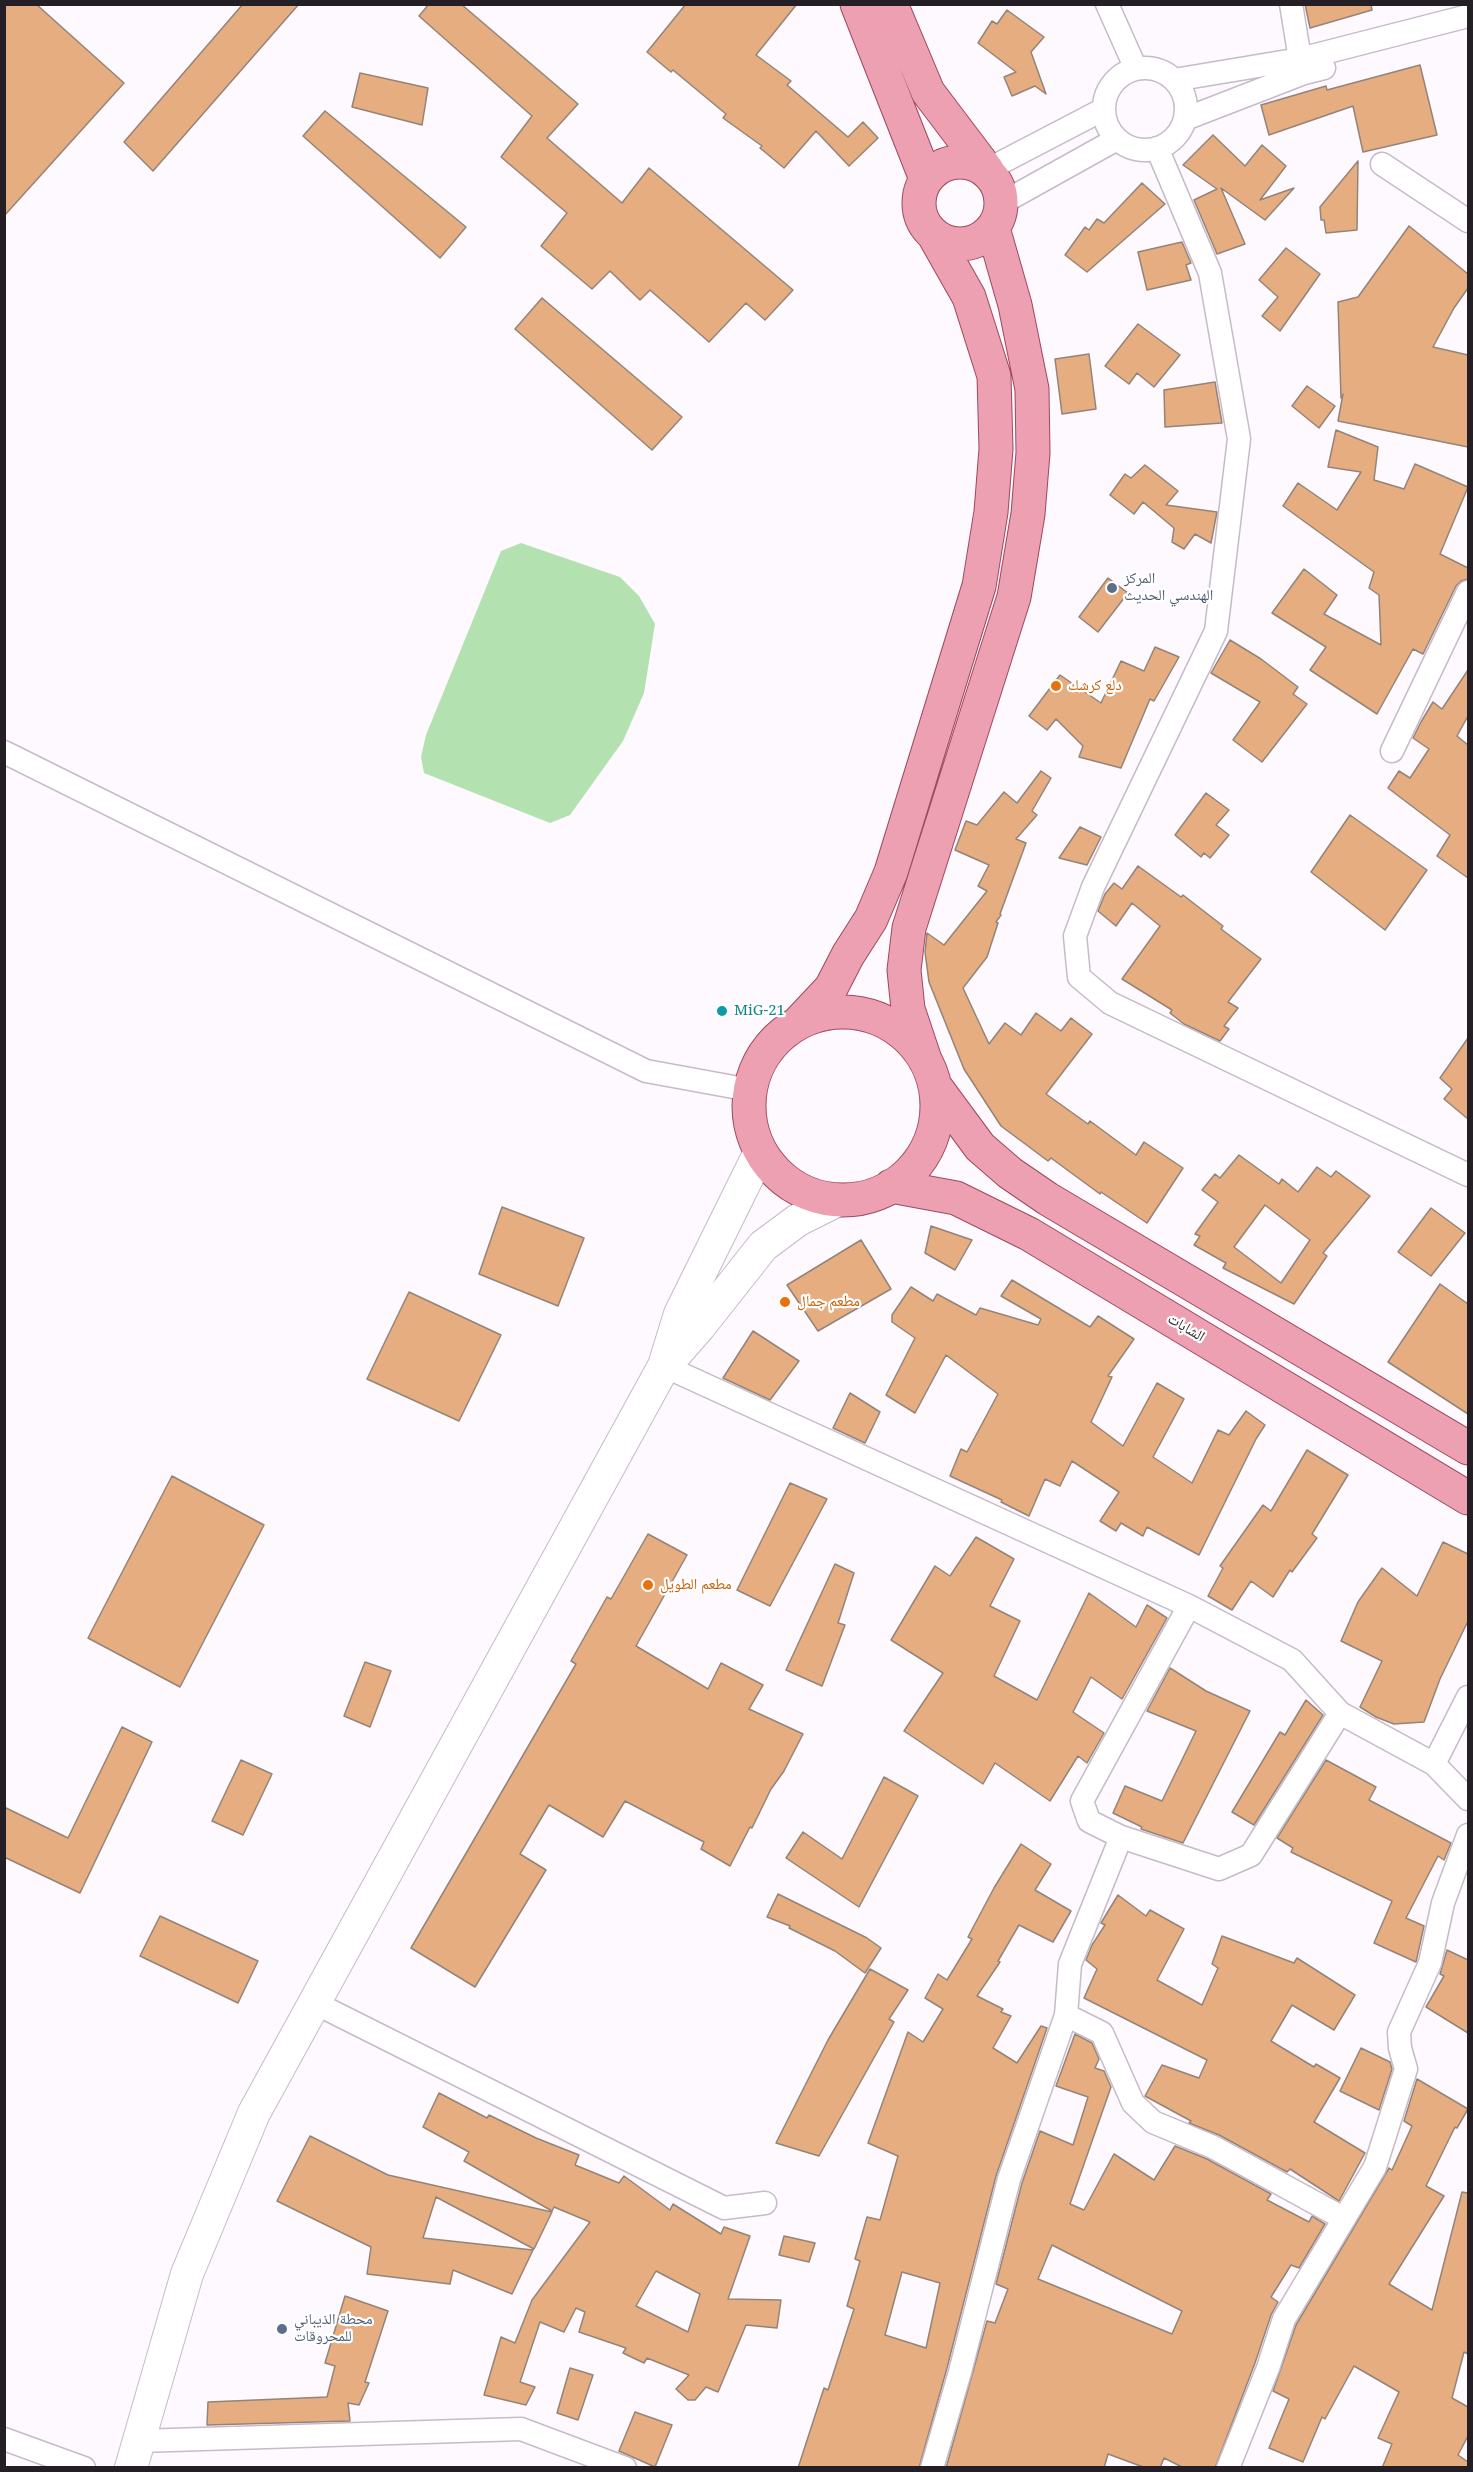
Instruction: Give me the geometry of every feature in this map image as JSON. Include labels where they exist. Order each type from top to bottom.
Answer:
[{"type":"main road","points":[[857,4],[926,179]]},
{"type":"main road","points":[[891,4],[928,92],[995,180],[1000,191],[998,215],[1032,389],[1033,453],[1028,514],[1014,597],[909,928],[904,970],[908,1009],[930,1073],[936,1115],[929,1143],[914,1167],[891,1186],[866,1197],[838,1200],[807,1194],[780,1177],[760,1152],[750,1122],[750,1090],[759,1063],[776,1039],[799,1022],[831,988],[848,955],[872,919],[887,882],[979,586],[991,512],[995,459],[994,376],[969,297],[936,237]]},
{"type":"main road","points":[[987,170],[961,161],[942,166],[926,179],[920,191],[918,204],[920,216],[926,228],[936,237],[947,243],[966,244],[984,237],[998,215]]},
{"type":"main road","points":[[799,1022],[826,1013],[855,1012],[883,1020],[907,1036],[980,1147],[1010,1173],[1039,1193],[1468,1448]]},
{"type":"main road","points":[[135,2454],[187,2274],[254,2113],[664,1366],[680,1314],[760,1152]]},
{"type":"main road","name":"الشابات","points":[[891,1186],[956,1198],[1029,1234],[1468,1498]]},
{"type":"main road","points":[[664,1366],[699,1327],[763,1246],[798,1220],[838,1200]]},
{"type":"street","points":[[1107,4],[1136,69]]},
{"type":"street","points":[[1291,4],[1300,59]]},
{"type":"street","points":[[1174,80],[1300,59],[1468,16]]},
{"type":"street","points":[[1185,119],[1304,73],[1468,31]]},
{"type":"street","points":[[1150,68],[1163,72],[1174,80],[1182,91],[1185,105],[1185,119],[1179,131],[1157,148],[1136,149],[1117,140],[1110,131],[1104,109],[1106,95],[1113,83],[1123,74],[1136,69],[1150,68]]},
{"type":"street","points":[[987,170],[1104,109]]},
{"type":"street","points":[[998,215],[1117,140]]},
{"type":"street","points":[[1157,148],[1210,273],[1239,439],[1216,631],[1093,887],[1076,936],[1079,977],[1110,1003],[1468,1175]]},
{"type":"street","points":[[1382,164],[1468,221]]},
{"type":"street","points":[[1392,751],[1468,592]]},
{"type":"street","points":[[4,752],[646,1071],[750,1090]]},
{"type":"street","points":[[664,1366],[1189,1606],[1292,1660],[1340,1713],[1434,1764],[1468,1801]]},
{"type":"street","points":[[1189,1606],[1082,1802],[1089,1821],[1121,1837],[1219,1869],[1251,1854],[1340,1713]]},
{"type":"street","points":[[1434,1764],[1468,1697]]},
{"type":"street","points":[[1228,2468],[1268,2368],[1284,2319],[1375,2167],[1406,2069],[1400,2048],[1399,2032],[1430,1963],[1443,1903],[1468,1835]]},
{"type":"street","points":[[932,2468],[960,2372],[1009,2180],[1066,2015],[1070,1964],[1121,1837]]},
{"type":"street","points":[[315,2003],[724,2208],[765,2203]]},
{"type":"street","points":[[1066,2015],[1075,2017],[1102,2033],[1133,2103],[1153,2122],[1213,2147],[1343,2218]]},
{"type":"street","points":[[135,2454],[521,2429],[625,2468]]},
{"type":"street","points":[[4,2439],[84,2468]]},
{"type":"green space","points":[[521,543],[620,577],[639,596],[655,624],[644,693],[623,741],[570,815],[550,823],[424,773],[421,757],[426,735],[501,551]]},
{"type":"building","points":[[4,4],[36,4],[124,83],[4,216]]},
{"type":"building","points":[[243,4],[299,4],[153,171],[124,142]]},
{"type":"building","points":[[429,4],[461,4],[578,104],[547,138],[622,203],[649,168],[793,290],[765,320],[746,303],[709,342],[650,290],[640,300],[610,271],[592,289],[541,246],[567,213],[501,157],[532,116],[419,16]]},
{"type":"building","points":[[686,4],[797,4],[756,55],[791,81],[787,85],[848,137],[863,122],[878,138],[849,166],[816,131],[784,168],[760,148],[762,146],[723,118],[726,114],[673,70],[671,72],[647,52]]},
{"type":"building","points":[[1305,4],[1371,4],[1372,10],[1310,28]]},
{"type":"building","points":[[1007,10],[1044,37],[1031,52],[1046,94],[1035,86],[1012,96],[1004,77],[1016,72],[978,43],[992,21],[997,24]]},
{"type":"building","points":[[1420,65],[1437,135],[1363,152],[1353,106],[1269,135],[1261,105],[1326,86],[1327,90]]},
{"type":"building","points":[[360,73],[428,88],[422,125],[352,107]]},
{"type":"building","points":[[325,111],[466,227],[440,258],[303,136]]},
{"type":"building","points":[[1213,135],[1245,166],[1262,145],[1286,166],[1260,200],[1294,188],[1265,220],[1221,188],[1245,244],[1217,254],[1194,200],[1217,189],[1183,165]]},
{"type":"building","points":[[1358,161],[1357,230],[1326,233],[1324,220],[1321,220],[1320,207]]},
{"type":"building","points":[[1142,183],[1165,204],[1087,272],[1065,255],[1085,227],[1089,230],[1097,219],[1104,223]]},
{"type":"building","points":[[1409,226],[1468,274],[1468,288],[1454,308],[1433,347],[1468,355],[1468,447],[1338,421],[1343,394],[1341,398],[1338,302],[1358,297]]},
{"type":"building","points":[[1182,242],[1191,263],[1186,265],[1191,280],[1147,290],[1138,252]]},
{"type":"building","points":[[1286,248],[1320,274],[1280,331],[1262,316],[1278,297],[1259,280]]},
{"type":"building","points":[[542,298],[682,417],[652,450],[515,329]]},
{"type":"building","points":[[1138,324],[1180,355],[1154,387],[1137,373],[1129,384],[1105,366]]},
{"type":"building","points":[[1089,354],[1096,409],[1062,414],[1055,359]]},
{"type":"building","points":[[1215,382],[1222,423],[1165,427],[1164,390]]},
{"type":"building","points":[[1307,386],[1335,406],[1319,428],[1292,406]]},
{"type":"building","points":[[1336,430],[1378,447],[1374,480],[1404,489],[1415,464],[1468,487],[1440,554],[1468,568],[1468,579],[1456,586],[1423,654],[1413,649],[1377,714],[1310,670],[1326,647],[1272,613],[1304,569],[1337,595],[1324,614],[1381,645],[1379,595],[1369,588],[1374,572],[1283,506],[1298,483],[1337,510],[1361,472],[1328,467]]},
{"type":"building","points":[[1145,465],[1178,491],[1166,505],[1217,512],[1211,543],[1195,534],[1184,549],[1172,542],[1174,528],[1143,502],[1134,514],[1110,495],[1125,474],[1131,478]]},
{"type":"building","points":[[1108,578],[1128,593],[1098,632],[1079,617]]},
{"type":"building","points":[[1230,640],[1261,659],[1298,687],[1293,694],[1307,704],[1262,762],[1233,740],[1260,702],[1211,673]]},
{"type":"building","points":[[1155,647],[1179,657],[1154,701],[1150,699],[1121,768],[1079,757],[1083,746],[1056,719],[1047,730],[1029,716],[1060,675],[1101,703],[1121,661],[1144,671]]},
{"type":"building","points":[[1468,670],[1468,716],[1457,736],[1468,745],[1468,878],[1437,856],[1450,835],[1388,788],[1399,771],[1410,778],[1429,749],[1413,738],[1421,722],[1433,702],[1442,709]]},
{"type":"building","points":[[1041,771],[1051,778],[1032,811],[1037,815],[1016,839],[1026,843],[1001,915],[996,922],[998,923],[987,957],[963,988],[989,1044],[1005,1023],[1021,1035],[1036,1013],[1061,1031],[1071,1018],[1092,1034],[1046,1094],[1088,1124],[1090,1121],[1136,1155],[1144,1142],[1183,1168],[1147,1223],[1101,1192],[1100,1194],[1051,1158],[1048,1161],[1001,1126],[964,1069],[929,982],[925,952],[927,933],[944,945],[987,891],[978,886],[989,865],[955,850],[966,821],[977,825],[1004,792],[1017,803]]},
{"type":"building","points":[[1206,793],[1229,810],[1216,825],[1229,835],[1210,858],[1204,853],[1201,857],[1175,835]]},
{"type":"building","points":[[1350,815],[1427,870],[1385,930],[1311,872]]},
{"type":"building","points":[[1080,827],[1101,837],[1087,865],[1059,858]]},
{"type":"building","points":[[1138,866],[1181,897],[1183,895],[1223,926],[1221,929],[1261,959],[1228,1002],[1238,1008],[1224,1026],[1229,1029],[1220,1041],[1184,1024],[1170,1013],[1172,1010],[1122,979],[1160,926],[1132,903],[1116,926],[1098,911],[1105,894],[1114,883],[1122,889]]},
{"type":"building","points":[[1468,1038],[1468,1119],[1444,1099],[1452,1089],[1440,1078]]},
{"type":"building","points":[[1239,1155],[1279,1184],[1282,1179],[1298,1192],[1317,1167],[1331,1177],[1336,1171],[1370,1196],[1323,1253],[1327,1256],[1294,1304],[1223,1268],[1226,1263],[1194,1245],[1200,1236],[1195,1234],[1218,1202],[1202,1190],[1215,1174],[1220,1178]],"holes":[[[1265,1205],[1310,1240],[1281,1283],[1234,1247]]]},
{"type":"building","points":[[502,1207],[584,1238],[558,1306],[479,1274]]},
{"type":"building","points":[[1431,1208],[1465,1233],[1431,1276],[1398,1252]]},
{"type":"building","points":[[931,1226],[972,1240],[955,1270],[925,1253]]},
{"type":"building","points":[[861,1240],[891,1289],[818,1331],[787,1285]]},
{"type":"building","points":[[1012,1280],[1090,1327],[1098,1316],[1134,1339],[1108,1376],[1112,1377],[1091,1422],[1123,1446],[1157,1383],[1184,1399],[1153,1457],[1192,1483],[1218,1430],[1229,1435],[1246,1411],[1265,1425],[1199,1555],[1147,1527],[1143,1536],[1121,1523],[1116,1531],[1100,1521],[1119,1492],[1072,1461],[1060,1486],[1045,1479],[1029,1516],[1001,1502],[1002,1500],[950,1476],[961,1449],[967,1452],[998,1394],[946,1355],[915,1413],[886,1395],[915,1338],[892,1322],[892,1315],[911,1287],[933,1301],[937,1294],[976,1315],[980,1308],[1038,1325],[1041,1319],[1001,1296]]},
{"type":"building","points":[[1440,1284],[1468,1304],[1468,1414],[1388,1362]]},
{"type":"building","points":[[409,1292],[501,1335],[459,1421],[367,1379]]},
{"type":"building","points":[[753,1331],[799,1361],[770,1400],[723,1378]]},
{"type":"building","points":[[850,1393],[880,1412],[865,1443],[833,1428]]},
{"type":"building","points":[[1307,1450],[1348,1475],[1312,1534],[1317,1538],[1292,1572],[1290,1570],[1273,1597],[1251,1581],[1232,1610],[1208,1596],[1223,1568],[1220,1566],[1263,1505],[1271,1511]]},
{"type":"building","points":[[172,1476],[264,1525],[180,1687],[88,1638]]},
{"type":"building","points":[[790,1483],[827,1499],[770,1606],[737,1590]]},
{"type":"building","points":[[648,1534],[687,1555],[636,1646],[708,1689],[721,1663],[763,1685],[749,1709],[803,1734],[730,1866],[701,1849],[704,1842],[625,1801],[603,1837],[549,1805],[520,1854],[546,1870],[475,1987],[411,1948],[576,1664],[571,1661],[607,1597],[611,1599]]},
{"type":"building","points":[[976,1537],[1014,1559],[990,1606],[1020,1621],[994,1676],[1037,1700],[1089,1593],[1136,1627],[1147,1605],[1167,1618],[1122,1699],[1091,1677],[1073,1712],[1104,1733],[1087,1763],[1078,1756],[1050,1801],[995,1763],[983,1784],[904,1731],[943,1673],[891,1640],[935,1566],[950,1576]]},
{"type":"building","points":[[1443,1542],[1468,1554],[1468,1621],[1440,1679],[1424,1722],[1394,1724],[1360,1707],[1382,1661],[1341,1641],[1358,1602],[1382,1568],[1417,1596]]},
{"type":"building","points":[[835,1564],[854,1573],[838,1623],[845,1625],[822,1686],[786,1670]]},
{"type":"building","points":[[365,1662],[391,1671],[370,1727],[344,1716]]},
{"type":"building","points":[[1170,1668],[1206,1691],[1250,1711],[1183,1843],[1141,1829],[1142,1827],[1113,1813],[1125,1786],[1162,1801],[1196,1731],[1147,1711]]},
{"type":"building","points":[[1306,1700],[1323,1715],[1254,1825],[1232,1812],[1280,1732],[1285,1735]]},
{"type":"building","points":[[122,1727],[152,1742],[80,1893],[4,1857],[4,1807],[68,1838]]},
{"type":"building","points":[[241,1760],[272,1774],[243,1835],[212,1821]]},
{"type":"building","points":[[1326,1760],[1376,1787],[1369,1800],[1451,1843],[1444,1860],[1438,1856],[1406,1918],[1424,1926],[1416,1962],[1374,1943],[1392,1901],[1291,1852],[1293,1848],[1277,1838]]},
{"type":"building","points":[[884,1777],[918,1796],[859,1907],[786,1858],[803,1832],[842,1859]]},
{"type":"building","points":[[1021,1844],[1051,1864],[1035,1890],[1071,1911],[1053,1942],[1019,1925],[998,1961],[1000,1962],[977,1996],[1003,2009],[1001,2012],[1011,2016],[993,2048],[1017,2063],[1041,2026],[1047,2028],[996,2176],[919,2468],[798,2468],[824,2388],[828,2390],[854,2309],[847,2306],[860,2261],[855,2259],[867,2217],[880,2220],[898,2156],[868,2143],[908,2032],[923,2042],[943,2009],[925,1998],[938,1974],[947,1980],[972,1939],[968,1937]],"holes":[[[902,2272],[940,2283],[926,2348],[885,2335]]]},
{"type":"building","points":[[778,1894],[867,1938],[881,1948],[865,1973],[835,1951],[789,1928],[790,1926],[767,1917]]},
{"type":"building","points":[[1118,1895],[1146,1916],[1150,1910],[1184,1929],[1157,1980],[1202,2005],[1218,1968],[1212,1964],[1222,1936],[1294,1963],[1297,1958],[1355,1995],[1334,2030],[1292,2005],[1271,2041],[1314,2067],[1316,2064],[1340,2078],[1314,2122],[1365,2153],[1339,2201],[1290,2169],[1287,2172],[1219,2135],[1189,2123],[1191,2121],[1145,2096],[1162,2065],[1199,2078],[1207,2060],[1084,1998],[1097,1969],[1086,1960],[1092,1945],[1105,1925],[1101,1923]]},
{"type":"building","points":[[160,1916],[258,1961],[238,2003],[140,1956]]},
{"type":"building","points":[[1447,1950],[1468,1960],[1468,2033],[1426,2007],[1444,1976],[1440,1974]]},
{"type":"building","points":[[870,1969],[908,1990],[889,2019],[894,2022],[819,2156],[776,2143],[828,2040]]},
{"type":"building","points":[[1075,2034],[1092,2043],[1099,2059],[1095,2068],[1104,2071],[1111,2087],[1070,2204],[1084,2210],[1114,2154],[1154,2180],[1175,2146],[1207,2159],[1271,2194],[1267,2200],[1309,2222],[1312,2216],[1325,2224],[1299,2268],[1291,2265],[1271,2297],[1278,2302],[1271,2315],[1215,2468],[1184,2468],[1164,2458],[1160,2468],[1146,2468],[1108,2454],[1104,2468],[946,2468],[987,2321],[995,2323],[1008,2289],[996,2284],[1022,2183],[1040,2131],[1073,2145],[1088,2097],[1056,2086]],"holes":[[[1052,2245],[1182,2311],[1172,2334],[1038,2279]]]},
{"type":"building","points":[[1361,2048],[1390,2062],[1392,2069],[1379,2110],[1340,2091]]},
{"type":"building","points":[[1417,2079],[1468,2109],[1457,2128],[1455,2127],[1426,2186],[1444,2196],[1389,2284],[1432,2310],[1462,2192],[1468,2193],[1468,2354],[1464,2352],[1452,2398],[1468,2407],[1468,2436],[1458,2455],[1468,2462],[1468,2468],[1382,2468],[1392,2444],[1378,2438],[1399,2392],[1354,2366],[1325,2419],[1322,2417],[1303,2462],[1269,2448],[1289,2399],[1273,2391],[1296,2325],[1389,2168],[1392,2170],[1412,2126],[1404,2121]]},
{"type":"building","points":[[439,2093],[487,2118],[489,2115],[536,2138],[579,2155],[575,2165],[619,2183],[624,2176],[670,2210],[673,2204],[721,2234],[724,2227],[750,2236],[728,2299],[781,2300],[777,2328],[746,2325],[718,2392],[706,2387],[695,2400],[688,2400],[676,2389],[689,2375],[647,2358],[644,2363],[623,2353],[626,2348],[579,2332],[585,2312],[576,2308],[564,2332],[540,2322],[520,2382],[535,2387],[526,2405],[484,2395],[501,2337],[515,2343],[532,2300],[590,2222],[554,2207],[552,2211],[464,2161],[469,2152],[423,2127]],"holes":[[[656,2271],[700,2294],[688,2332],[636,2306]]]},
{"type":"building","points":[[310,2136],[388,2175],[552,2212],[534,2249],[436,2197],[423,2238],[533,2250],[512,2294],[453,2270],[450,2284],[367,2274],[371,2247],[277,2201]]},
{"type":"building","points":[[784,2236],[815,2243],[809,2262],[779,2255]]},
{"type":"building","points":[[345,2296],[388,2311],[365,2382],[369,2383],[359,2405],[348,2403],[350,2421],[207,2425],[208,2402],[327,2397],[335,2366],[325,2363]]},
{"type":"building","points":[[570,2368],[593,2375],[578,2420],[557,2413]]},
{"type":"building","points":[[635,2412],[672,2425],[655,2467],[619,2451]]},
{"type":"place","name":"المركز الهندسي الحديث","points":[[1112,588]]},
{"type":"place","name":"دلع كرشك","points":[[1056,686]]},
{"type":"place","name":"MiG-21","points":[[722,1011]]},
{"type":"place","name":"مطعم جمال","points":[[785,1302]]},
{"type":"place","name":"مطعم الطويل","points":[[648,1585]]},
{"type":"place","name":"محطة الذيباني للمحروقات","points":[[282,2329]]}]
